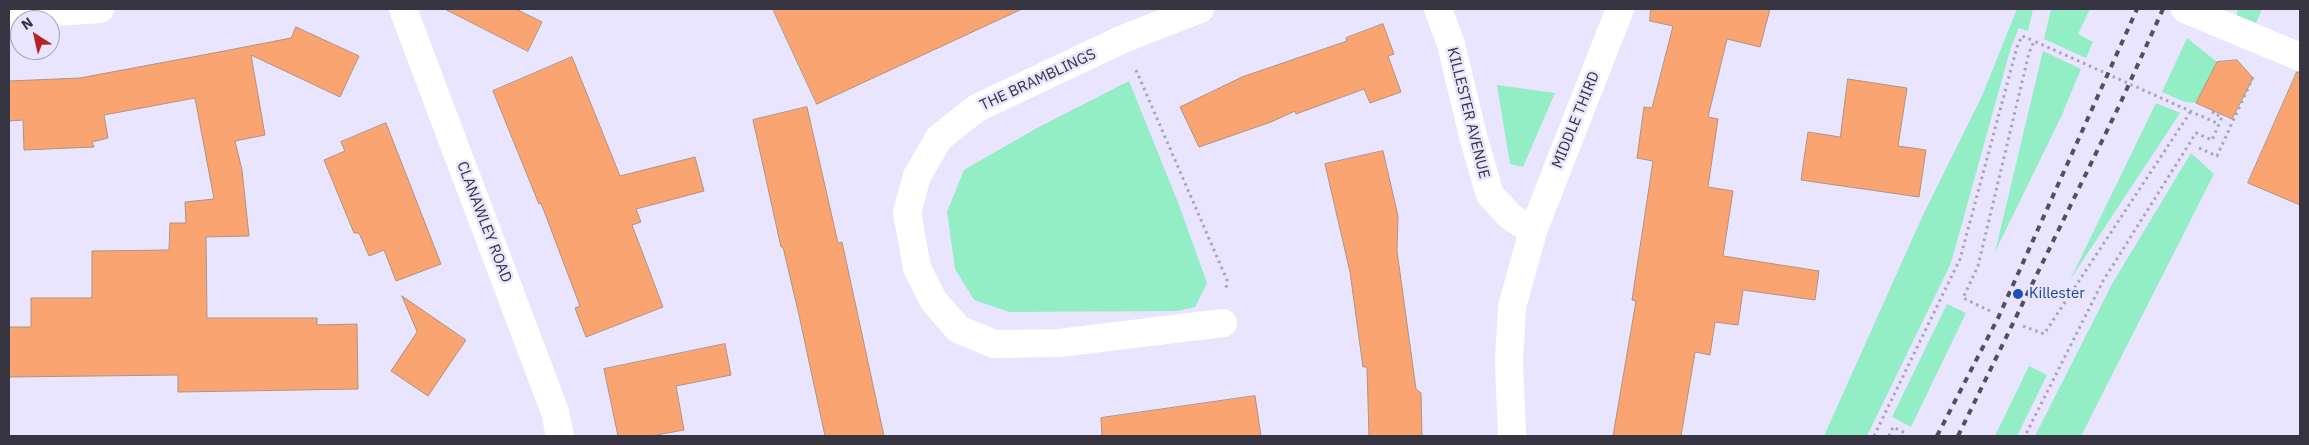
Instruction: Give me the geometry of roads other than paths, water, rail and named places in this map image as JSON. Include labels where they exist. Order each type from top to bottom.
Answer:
[{"type":"street","points":[[9,15],[100,9]]},
{"type":"street","name":"CLANAWLEY ROAD","points":[[403,9],[556,412],[560,436]]},
{"type":"street","name":"THE BRAMBLINGS","points":[[1200,9],[1123,39],[977,108],[939,138],[917,176],[907,212],[917,268],[933,300],[958,329],[994,344],[1059,343],[1222,323]]},
{"type":"street","name":"KILLESTER AVENUE","points":[[1438,9],[1451,44],[1473,136],[1490,195],[1511,217],[1532,231]]},
{"type":"street","name":"MIDDLE THIRD","points":[[1532,231],[1620,9]]},
{"type":"street","points":[[2185,9],[2300,56]]},
{"type":"street","points":[[1512,436],[1509,361],[1512,307],[1532,231]]},
{"type":"railway","points":[[1937,436],[1999,316],[2137,9]]},
{"type":"railway","points":[[1958,436],[2120,104],[2163,9]]},
{"type":"place","name":"Killester","points":[[2018,294]]}]
